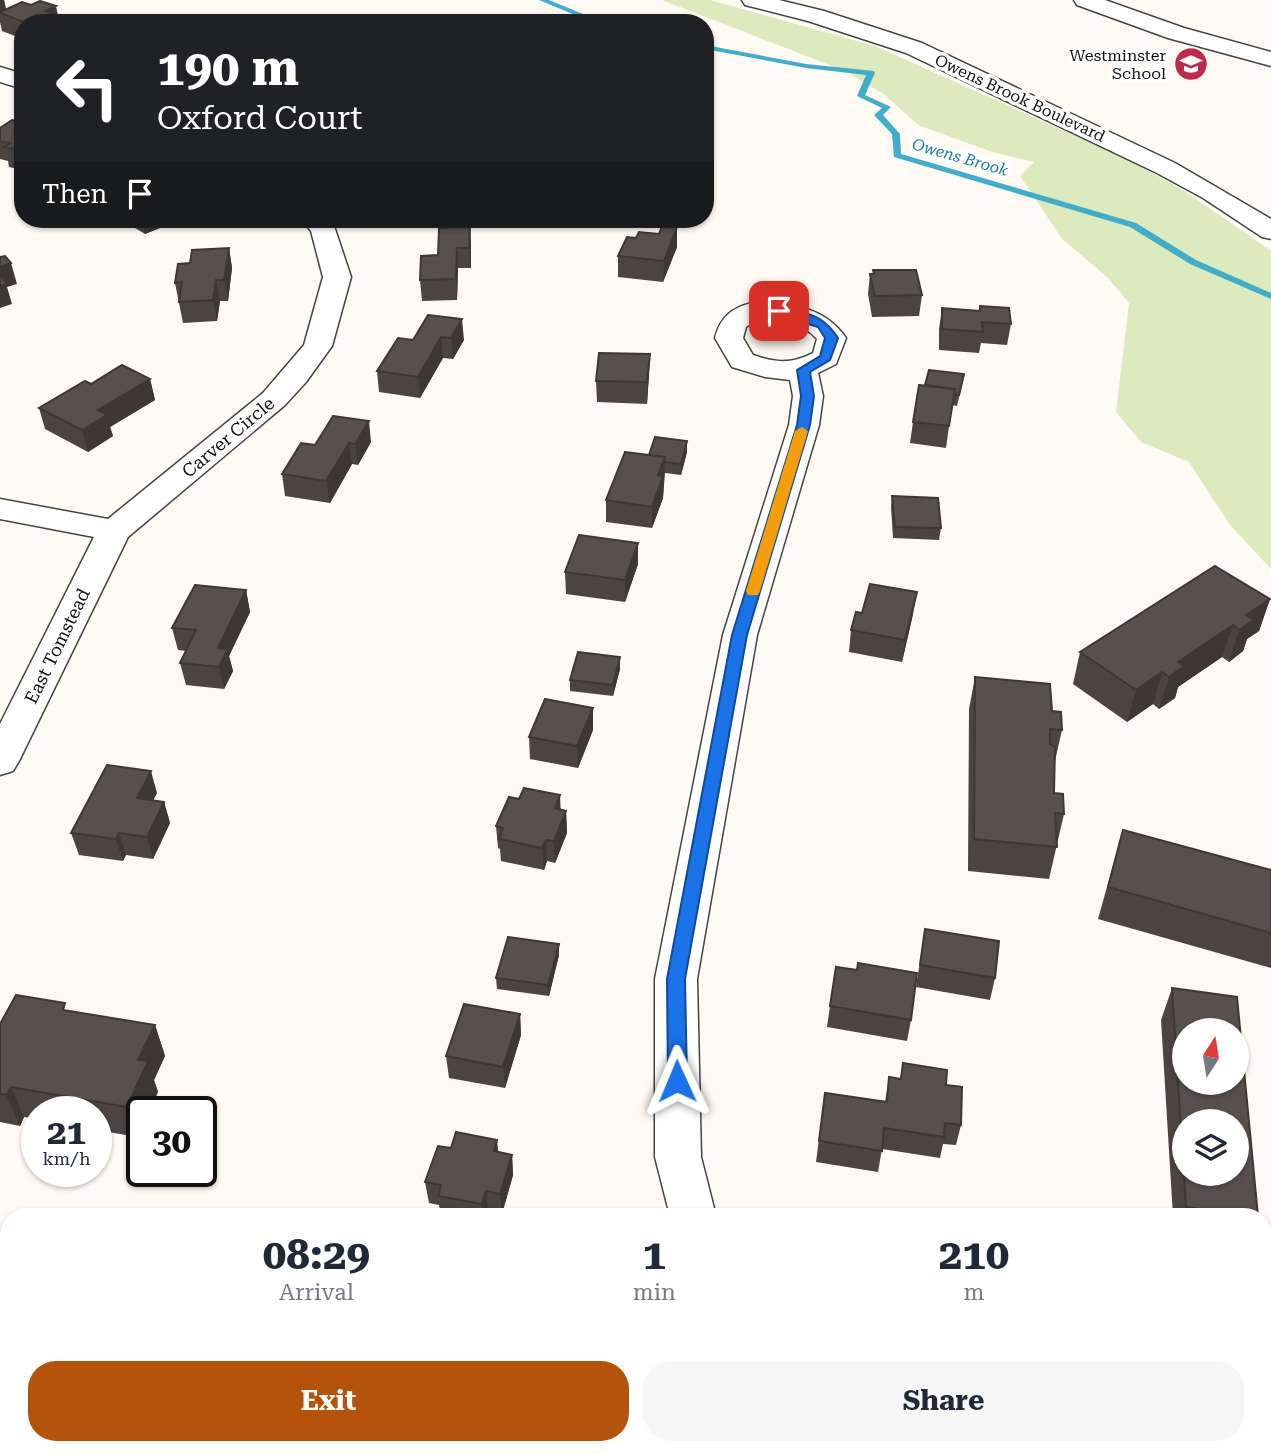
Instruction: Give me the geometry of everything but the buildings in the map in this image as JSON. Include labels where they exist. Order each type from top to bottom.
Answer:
[{"type":"street","name":"Owens Brook Boulevard","points":[[753,0],[828,19],[925,53],[1166,168],[1212,192],[1271,231]]},
{"type":"street","points":[[1085,0],[1176,33],[1271,59]]},
{"type":"street","name":"Carver Circle","points":[[114,531],[274,399],[296,376],[318,346],[337,277],[323,228]]},
{"type":"street","points":[[691,1208],[678,1157],[676,979],[740,635],[804,425],[808,396],[803,370]]},
{"type":"street","points":[[0,509],[114,531]]},
{"type":"street","name":"East Tomstead","points":[[0,761],[114,531]]},
{"type":"green space","points":[[662,0],[710,0],[875,46],[1127,159],[1183,190],[1271,251],[1271,569],[1230,525],[1189,462],[1141,442],[1116,412],[1129,303],[1107,277],[1062,239],[1020,176],[1034,162],[992,152],[918,125],[885,95],[845,71],[714,20],[714,14],[698,14]]},
{"type":"waterway","name":"Owens Brook","points":[[543,0],[578,14]]},
{"type":"waterway","name":"Owens Brook","points":[[714,49],[806,66],[871,73],[861,96],[887,107],[878,115],[896,134],[897,155],[1133,225],[1193,262],[1271,296]]},
{"type":"slow traffic","points":[[753,591],[802,431]]},
{"type":"place","name":"Westminster School","points":[[1191,64]]},
{"type":"route","points":[[677,1081],[676,979],[740,635],[804,425],[808,396],[803,370],[826,358],[832,338],[823,324],[779,311]]}]
